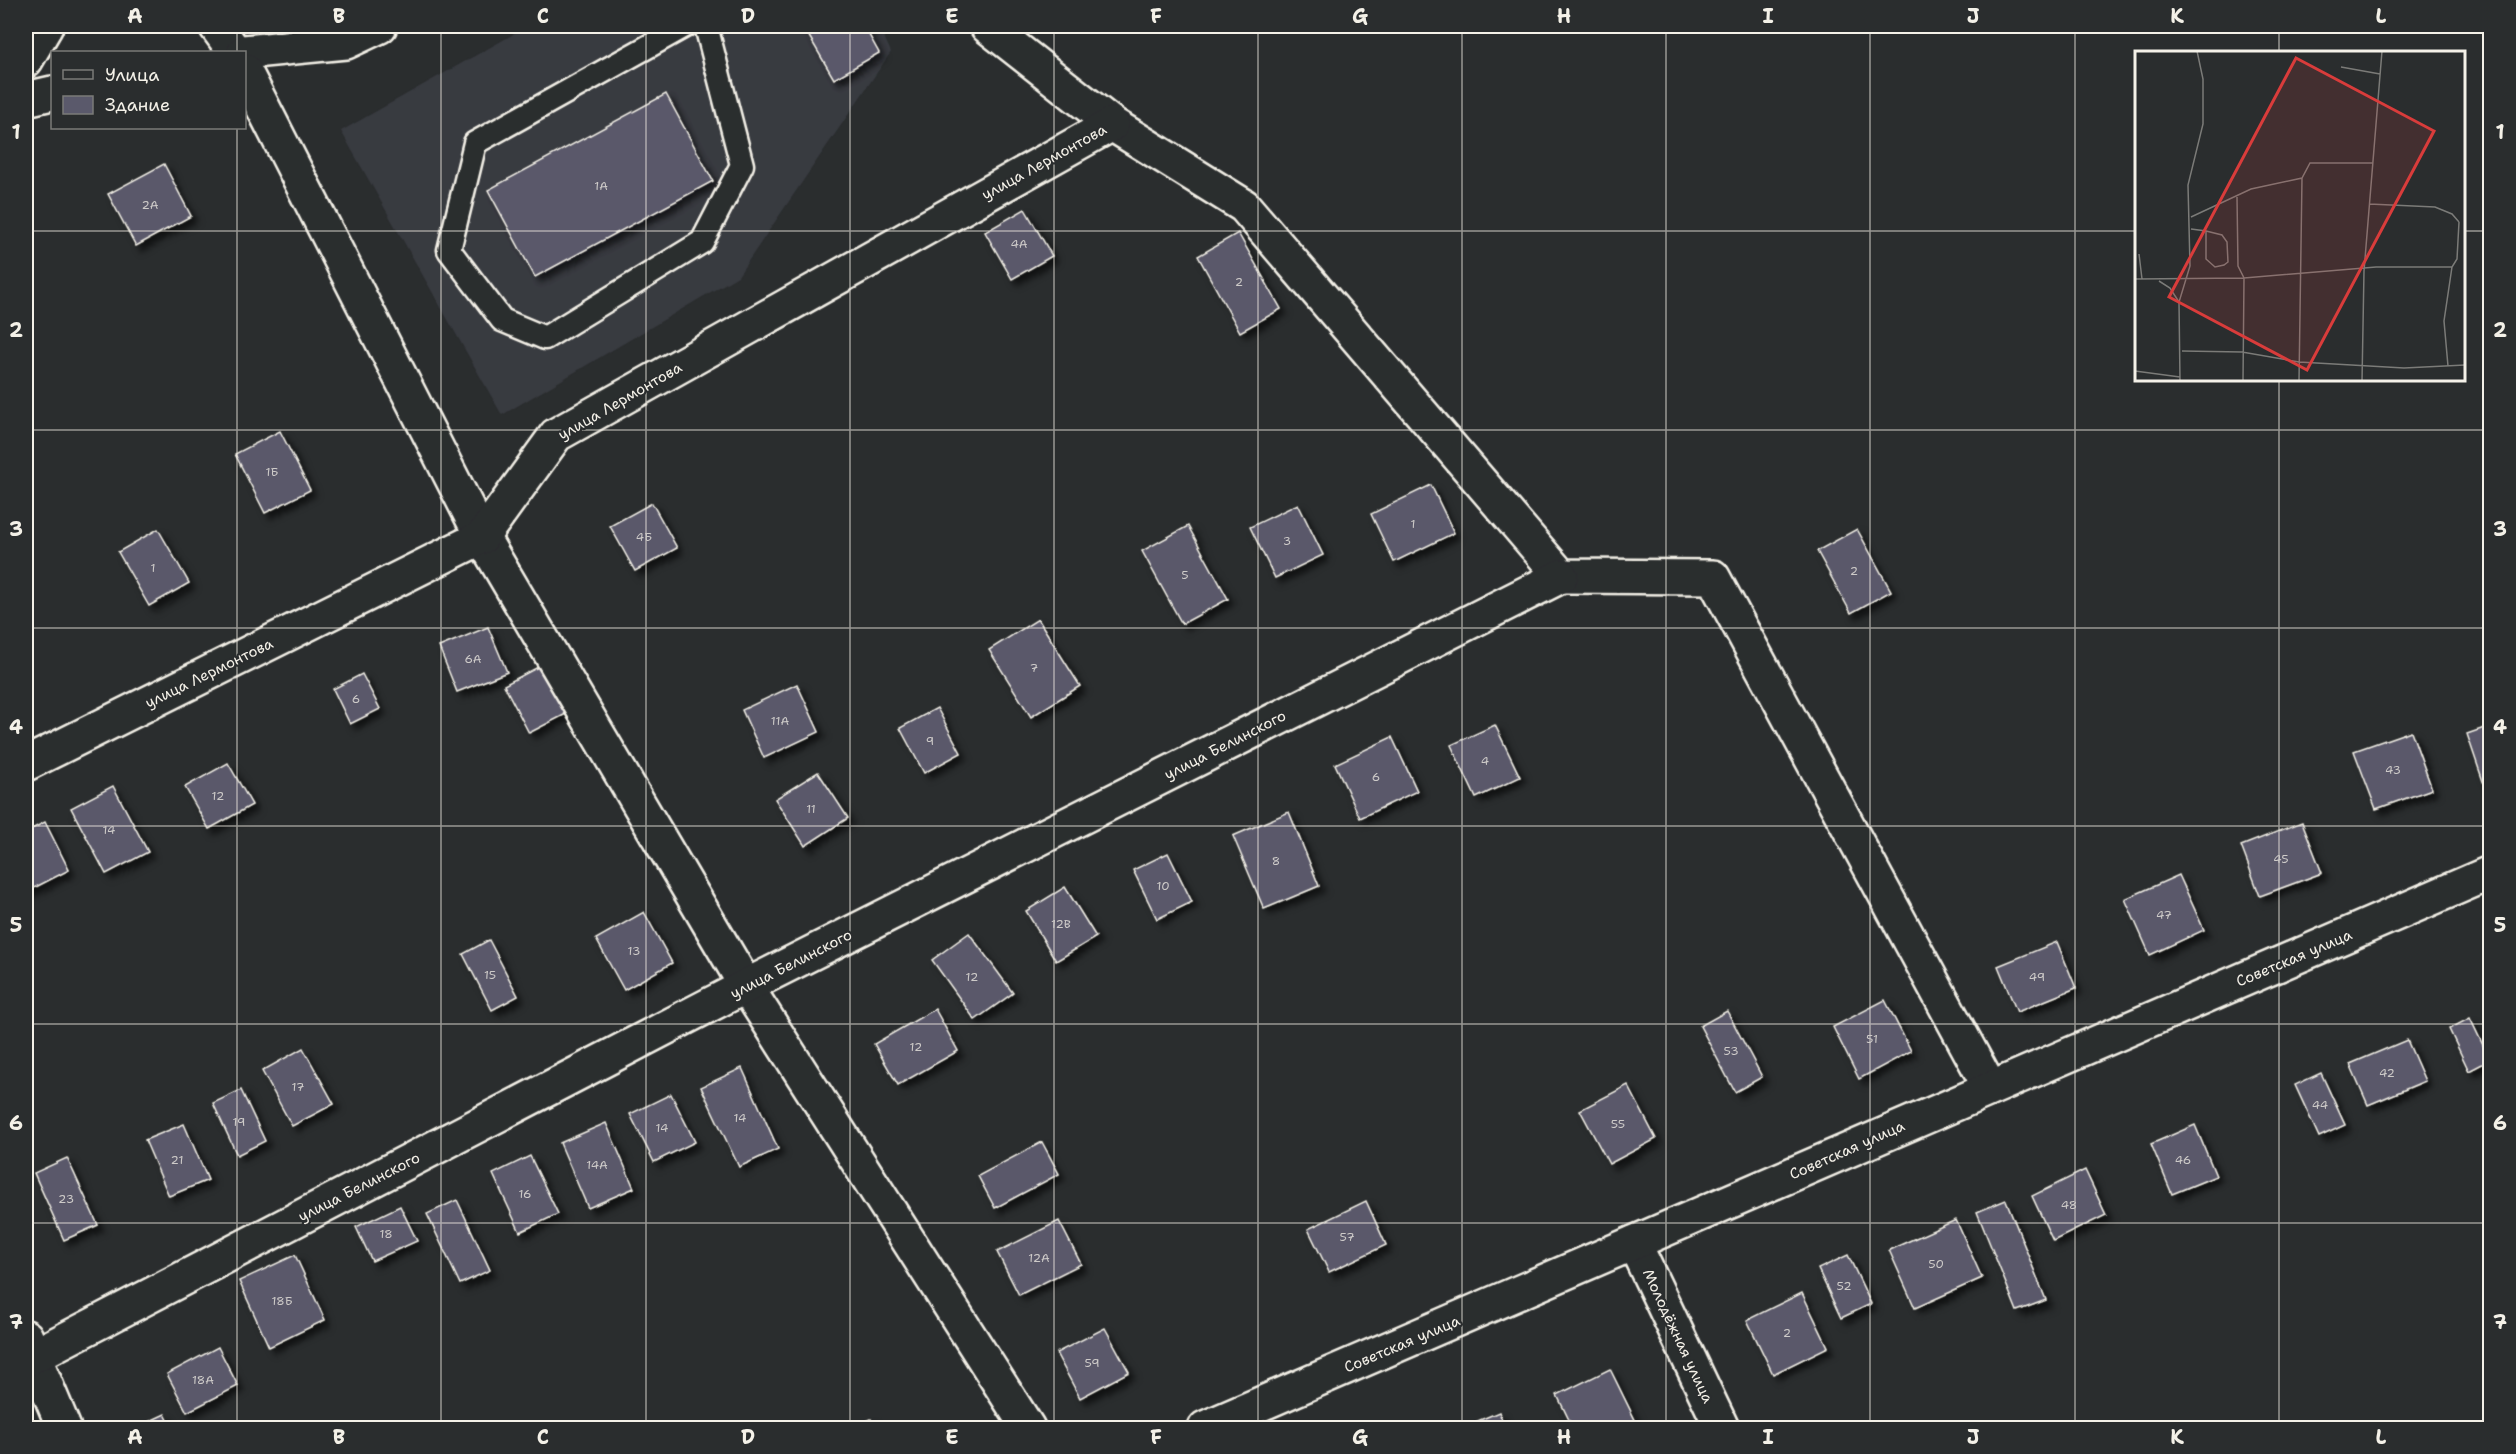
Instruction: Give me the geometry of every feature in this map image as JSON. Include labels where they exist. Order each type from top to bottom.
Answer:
[{"type":"street","points":[[26,60],[46,26]]},
{"type":"street","points":[[216,26],[235,51]]},
{"type":"street","points":[[246,52],[346,42],[380,26]]},
{"type":"street","points":[[987,26],[1112,124],[1244,206],[1561,576],[1713,577],[1990,1088]]},
{"type":"street","points":[[246,74],[482,537],[746,986],[1028,1428]]},
{"type":"street","points":[[26,99],[51,93]]},
{"type":"street","name":"улица Лермонтова","points":[[26,764],[482,537],[556,435],[1112,124]]},
{"type":"street","name":"улица Белинского","points":[[28,1351],[746,986],[1561,576]]},
{"type":"street","name":"Советская улица","points":[[1205,1428],[2490,873]]},
{"type":"street","name":"Молодёжная улица","points":[[1634,1243],[1722,1428]]},
{"type":"street","points":[[28,1351],[64,1428]]},
{"type":"lane","points":[[685,26],[476,143],[449,250],[502,320],[545,338],[702,242],[741,165],[706,26]]},
{"type":"shaded area","points":[[528,26],[879,26],[891,52],[738,276],[502,415],[341,131]]},
{"type":"building","points":[[803,26],[864,26],[879,53],[834,79]]},
{"type":"building","points":[[666,94],[713,181],[535,277],[488,190]]},
{"type":"building","points":[[164,164],[191,216],[136,246],[108,194]]},
{"type":"building","points":[[1025,209],[1052,256],[1012,279],[985,232]]},
{"type":"building","points":[[1238,233],[1281,309],[1240,332],[1198,256]]},
{"type":"building","points":[[280,431],[310,490],[265,513],[235,454]]},
{"type":"building","points":[[1431,485],[1454,533],[1394,562],[1371,514]]},
{"type":"building","points":[[652,503],[677,548],[635,571],[610,526]]},
{"type":"building","points":[[1298,504],[1323,555],[1275,578],[1250,527]]},
{"type":"building","points":[[1188,526],[1228,599],[1182,624],[1142,551]]},
{"type":"building","points":[[158,529],[189,583],[149,606],[118,552]]},
{"type":"building","points":[[1857,529],[1891,591],[1851,613],[1817,551]]},
{"type":"building","points":[[1038,619],[1080,686],[1031,717],[989,650]]},
{"type":"building","points":[[488,627],[507,672],[457,692],[439,647]]},
{"type":"building","points":[[540,666],[566,714],[529,733],[504,685]]},
{"type":"building","points":[[362,674],[380,709],[350,724],[333,689]]},
{"type":"building","points":[[797,684],[819,732],[764,758],[742,710]]},
{"type":"building","points":[[937,708],[961,753],[924,773],[900,728]]},
{"type":"building","points":[[1495,725],[1520,777],[1476,798],[1451,745]]},
{"type":"building","points":[[2490,726],[2490,792],[2487,793],[2467,734]]},
{"type":"building","points":[[2411,731],[2432,789],[2376,809],[2354,751]]},
{"type":"building","points":[[1392,737],[1417,791],[1360,818],[1335,764]]},
{"type":"building","points":[[228,763],[252,805],[209,829],[185,787]]},
{"type":"building","points":[[818,772],[848,818],[805,846],[775,799]]},
{"type":"building","points":[[113,786],[148,852],[106,874],[71,808]]},
{"type":"building","points":[[1289,812],[1319,886],[1264,909],[1233,836]]},
{"type":"building","points":[[45,822],[69,870],[26,892],[26,832]]},
{"type":"building","points":[[2302,822],[2322,873],[2260,896],[2241,846]]},
{"type":"building","points":[[1168,853],[1192,902],[1157,919],[1133,870]]},
{"type":"building","points":[[2179,875],[2204,930],[2150,955],[2125,899]]},
{"type":"building","points":[[1065,887],[1096,937],[1056,961],[1026,911]]},
{"type":"building","points":[[644,912],[672,963],[624,990],[596,939]]},
{"type":"building","points":[[969,933],[1013,993],[975,1020],[932,960]]},
{"type":"building","points":[[489,940],[518,996],[492,1010],[463,954]]},
{"type":"building","points":[[2057,942],[2076,988],[2017,1012],[1998,966]]},
{"type":"building","points":[[1885,1000],[1911,1051],[1859,1079],[1833,1027]]},
{"type":"building","points":[[935,1009],[958,1051],[898,1085],[874,1044]]},
{"type":"building","points":[[1727,1011],[1762,1077],[1735,1092],[1700,1026]]},
{"type":"building","points":[[2470,1018],[2490,1060],[2469,1071],[2449,1029]]},
{"type":"building","points":[[2407,1040],[2425,1081],[2368,1105],[2350,1064]]},
{"type":"building","points":[[303,1048],[334,1104],[292,1126],[262,1071]]},
{"type":"building","points":[[742,1068],[778,1149],[739,1167],[701,1087]]},
{"type":"building","points":[[2321,1073],[2345,1125],[2319,1137],[2295,1085]]},
{"type":"building","points":[[1628,1085],[1656,1139],[1609,1164],[1580,1110]]},
{"type":"building","points":[[241,1090],[265,1141],[237,1155],[213,1103]]},
{"type":"building","points":[[671,1094],[695,1142],[654,1162],[630,1114]]},
{"type":"building","points":[[606,1123],[634,1188],[588,1208],[560,1143]]},
{"type":"building","points":[[184,1124],[208,1180],[169,1196],[145,1140]]},
{"type":"building","points":[[2195,1125],[2216,1176],[2172,1194],[2151,1144]]},
{"type":"building","points":[[1042,1142],[1059,1174],[995,1208],[978,1176]]},
{"type":"building","points":[[530,1156],[558,1214],[520,1232],[493,1174]]},
{"type":"building","points":[[67,1158],[98,1225],[64,1240],[34,1173]]},
{"type":"building","points":[[2085,1170],[2106,1215],[2053,1241],[2032,1196]]},
{"type":"building","points":[[457,1200],[490,1270],[460,1284],[427,1214]]},
{"type":"building","points":[[2006,1200],[2046,1300],[2017,1311],[1977,1212]]},
{"type":"building","points":[[1366,1201],[1386,1245],[1329,1272],[1308,1229]]},
{"type":"building","points":[[400,1206],[417,1241],[372,1261],[356,1227]]},
{"type":"building","points":[[1956,1220],[1982,1278],[1915,1308],[1889,1250]]},
{"type":"building","points":[[1059,1221],[1081,1264],[1019,1295],[997,1252]]},
{"type":"building","points":[[295,1255],[325,1320],[269,1347],[239,1281]]},
{"type":"building","points":[[1848,1255],[1871,1304],[1841,1318],[1818,1269]]},
{"type":"building","points":[[1802,1293],[1828,1347],[1773,1374],[1747,1320]]},
{"type":"building","points":[[1105,1328],[1129,1372],[1080,1398],[1056,1353]]},
{"type":"building","points":[[218,1347],[238,1386],[187,1412],[167,1374]]},
{"type":"building","points":[[1610,1369],[1638,1426],[1634,1428],[1573,1428],[1557,1395]]},
{"type":"building","points":[[1499,1412],[1505,1428],[1461,1428]]},
{"type":"building","points":[[165,1414],[172,1428],[135,1428]]},
{"type":"building","points":[[871,1419],[875,1428],[850,1428]]}]
